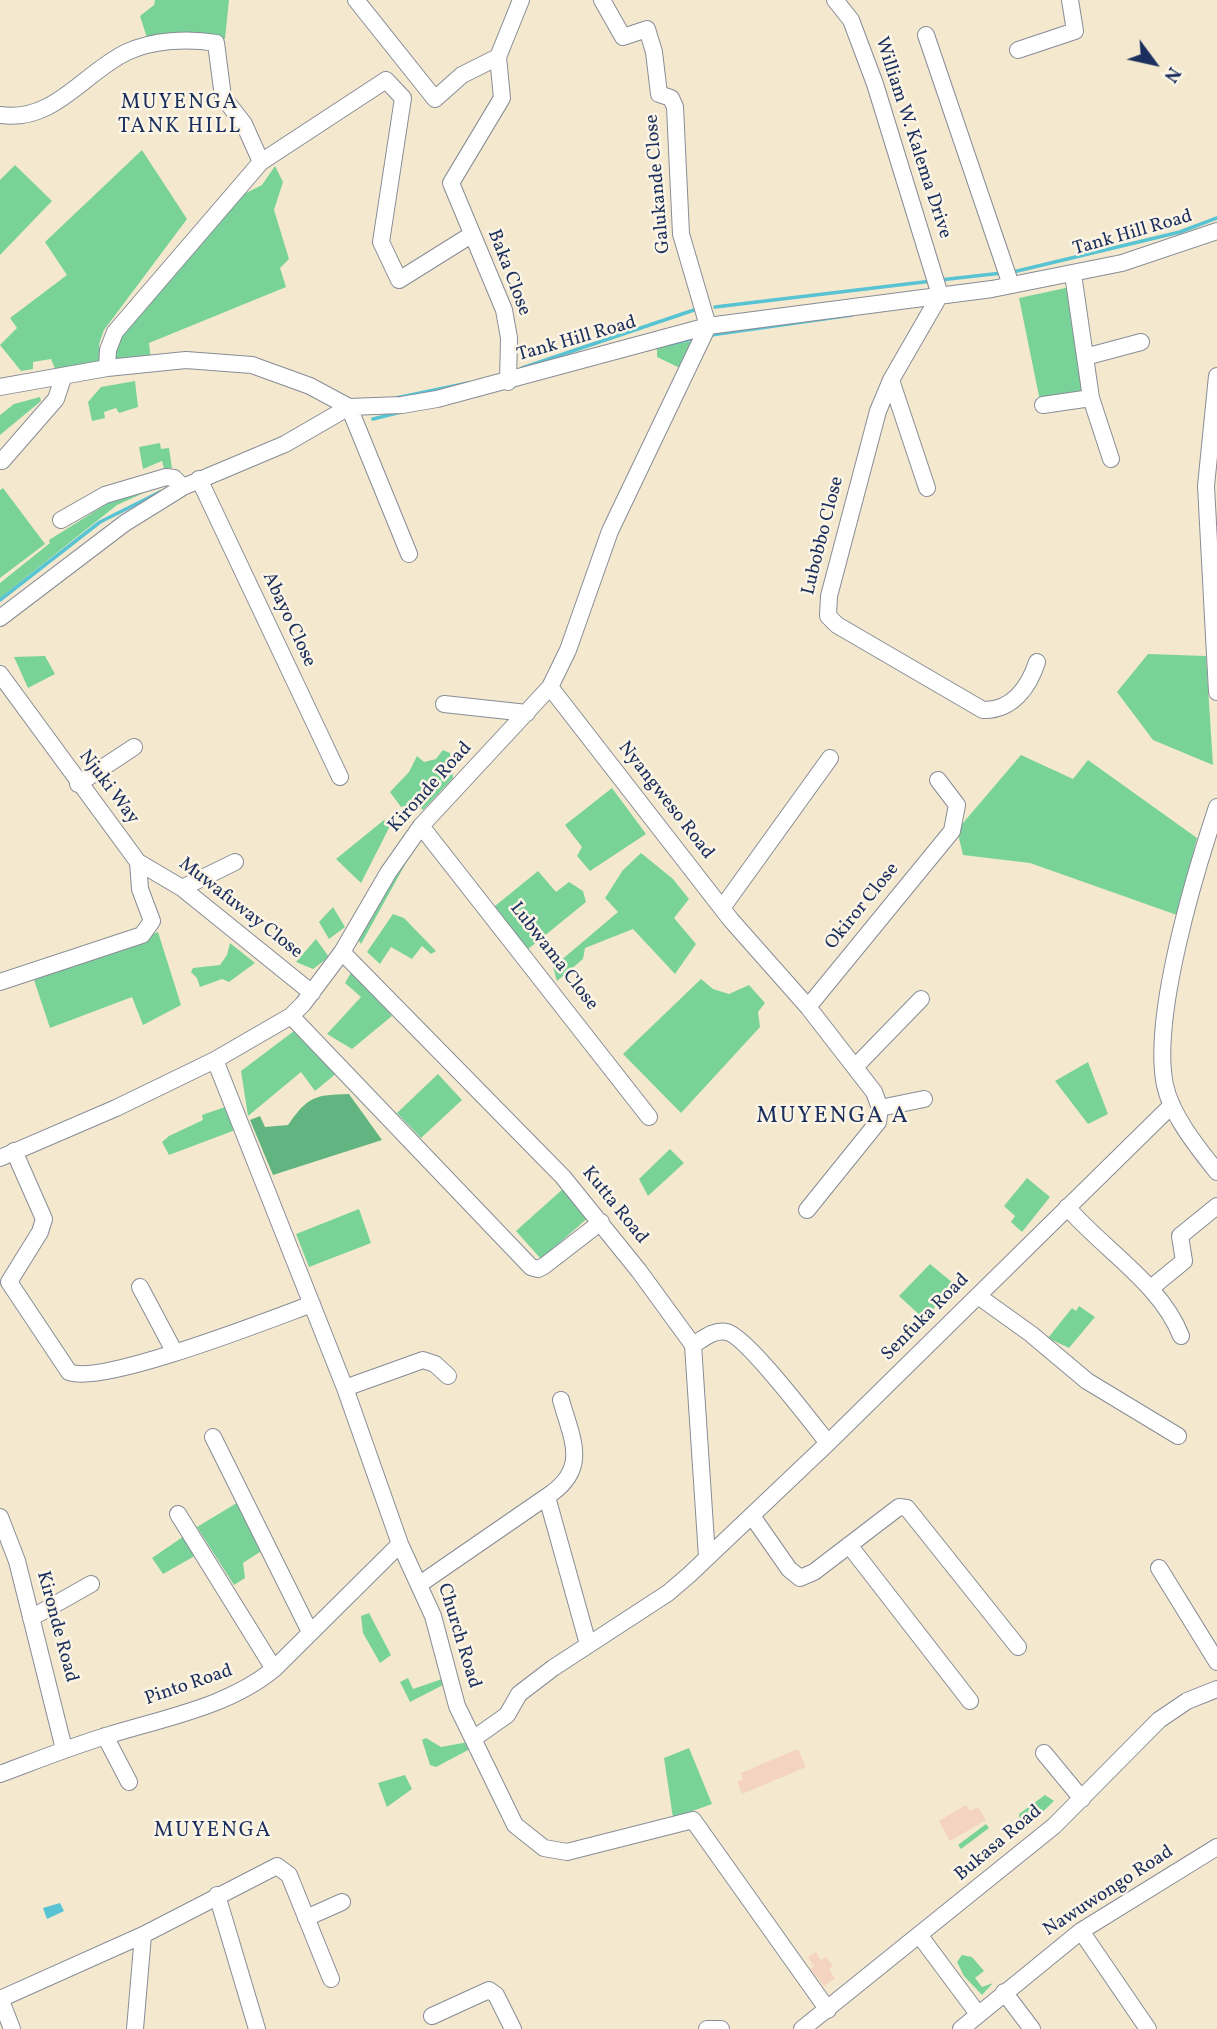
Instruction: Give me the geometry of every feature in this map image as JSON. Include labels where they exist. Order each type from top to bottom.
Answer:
[{"type":"street","points":[[356,0],[435,99],[462,75],[498,57],[521,0]]},
{"type":"street","name":"Galukande Close","points":[[602,0],[623,37],[647,29],[654,51],[659,94],[671,98],[675,107],[681,234],[708,326]]},
{"type":"street","name":"William W. Kalema Drive","points":[[835,0],[851,20],[875,84],[940,295]]},
{"type":"street","points":[[1018,50],[1075,31],[1070,0]]},
{"type":"street","points":[[926,35],[964,154],[1011,285]]},
{"type":"street","points":[[0,115],[14,117],[49,107],[127,52],[190,38],[216,43],[223,97],[244,124],[261,162]]},
{"type":"street","name":"Baka Close","points":[[498,57],[502,98],[451,183],[504,310],[509,338],[508,382]]},
{"type":"street","points":[[107,368],[108,350],[115,332],[261,162],[386,80],[403,98],[381,242],[399,280],[471,235]]},
{"type":"street","name":"Tank Hill Road","points":[[0,618],[125,523],[183,487],[285,444],[349,407],[402,405],[508,382],[708,326],[1011,285],[1073,274],[1122,262],[1217,232]]},
{"type":"street","points":[[1073,274],[1091,398],[1111,459]]},
{"type":"street","name":"Lubobbo Close","points":[[940,295],[891,380],[874,423],[829,596],[828,616],[837,625],[983,710],[991,710],[1023,692],[1037,662]]},
{"type":"street","name":"Kironde Road","points":[[7,1154],[116,1108],[215,1060],[291,1016],[312,993],[342,952],[388,873],[421,826],[550,687],[568,650],[610,531],[708,326]]},
{"type":"street","points":[[1085,357],[1141,342]]},
{"type":"street","points":[[0,387],[63,378],[107,368],[172,360],[242,363],[310,386],[349,407],[409,554]]},
{"type":"street","points":[[1217,376],[1207,531],[1217,692]]},
{"type":"street","points":[[2,461],[56,399],[63,378]]},
{"type":"street","points":[[891,380],[927,488]]},
{"type":"street","points":[[1043,405],[1091,398]]},
{"type":"street","points":[[61,520],[105,495],[166,477],[175,479],[183,487]]},
{"type":"street","name":"Abayo Close","points":[[199,479],[340,777]]},
{"type":"street","name":"Njuki Way","points":[[0,674],[78,784],[138,862],[140,890],[152,914],[150,926],[142,934],[0,982]]},
{"type":"street","name":"Nyangweso Road","points":[[550,687],[722,908],[808,1007],[855,1067]]},
{"type":"street","points":[[444,704],[527,713]]},
{"type":"street","points":[[78,784],[134,747]]},
{"type":"street","points":[[722,908],[830,758]]},
{"type":"street","name":"Okiror Close","points":[[808,1007],[952,831],[957,805],[938,780]]},
{"type":"street","points":[[1217,807],[1197,866],[1171,979],[1163,1063],[1165,1085],[1172,1105],[1217,1172]]},
{"type":"street","name":"Lubwama Close","points":[[421,826],[649,1117]]},
{"type":"street","name":"Muwafuway Close","points":[[138,862],[182,888],[312,993]]},
{"type":"street","points":[[182,888],[235,862]]},
{"type":"street","name":"Kutta Road","points":[[342,952],[528,1138],[601,1222],[693,1345]]},
{"type":"street","points":[[807,1210],[874,1129],[880,1108],[874,1092],[855,1067],[921,999]]},
{"type":"street","points":[[291,1016],[531,1267],[538,1269],[544,1266],[601,1222]]},
{"type":"street","name":"Church Road","points":[[215,1060],[345,1388],[400,1544],[420,1584],[440,1637],[457,1706],[515,1825],[544,1848],[554,1852],[577,1851],[692,1820],[828,2010]]},
{"type":"street","points":[[880,1108],[924,1099]]},
{"type":"street","name":"Senfuka Road","points":[[473,1739],[507,1715],[519,1693],[588,1644],[668,1593],[828,1443],[1172,1105]]},
{"type":"street","points":[[7,1154],[44,1219],[40,1232],[9,1282],[66,1368],[80,1375],[136,1365],[312,1304]]},
{"type":"street","points":[[1151,1288],[1184,1261],[1180,1236],[1217,1206]]},
{"type":"street","points":[[1067,1207],[1087,1231],[1151,1288],[1174,1319],[1181,1336]]},
{"type":"street","points":[[140,1287],[174,1351]]},
{"type":"street","points":[[978,1296],[1024,1328],[1087,1381],[1178,1436]]},
{"type":"street","points":[[707,1557],[693,1345],[718,1331],[732,1334],[768,1370],[828,1443]]},
{"type":"street","points":[[345,1388],[424,1360],[435,1364],[448,1376]]},
{"type":"street","points":[[420,1584],[547,1496],[571,1476],[575,1464],[561,1400]]},
{"type":"street","points":[[213,1437],[310,1632]]},
{"type":"street","points":[[547,1496],[588,1644]]},
{"type":"street","points":[[752,1516],[789,1569],[800,1578],[814,1572],[900,1507],[907,1508],[915,1513],[1018,1647]]},
{"type":"street","points":[[178,1514],[274,1669]]},
{"type":"street","name":"Kironde Road","points":[[0,1517],[11,1540],[64,1749]]},
{"type":"street","name":"Pinto Road","points":[[0,1774],[64,1749],[241,1692],[274,1669],[400,1544]]},
{"type":"street","points":[[849,1545],[970,1701]]},
{"type":"street","points":[[1159,1568],[1217,1662]]},
{"type":"street","points":[[31,1618],[91,1584]]},
{"type":"street","name":"Bukasa Road","points":[[802,2029],[1026,1850],[1082,1799],[1158,1720],[1187,1702],[1217,1689]]},
{"type":"street","points":[[105,1736],[128,1782]]},
{"type":"street","points":[[1044,1753],[1082,1799]]},
{"type":"street","name":"Nawuwongo Road","points":[[961,2029],[1081,1931],[1217,1847]]},
{"type":"street","points":[[12,2029],[0,1999],[143,1935],[278,1866],[289,1875],[331,1979]]},
{"type":"street","points":[[217,1895],[257,2029]]},
{"type":"street","points":[[306,1918],[342,1902]]},
{"type":"street","points":[[1081,1931],[1148,2029]]},
{"type":"street","points":[[135,2029],[143,1935]]},
{"type":"street","points":[[920,1936],[978,2014]]},
{"type":"street","points":[[432,2017],[489,1990],[496,1995],[513,2029]]},
{"type":"street","points":[[1004,1992],[1032,2029]]},
{"type":"street","points":[[707,2029],[721,2029]]},
{"type":"shaded area","points":[[798,1749],[806,1767],[742,1794],[737,1782],[743,1779],[741,1773]]},
{"type":"shaded area","points":[[966,1805],[970,1811],[978,1807],[986,1820],[950,1841],[939,1821]]},
{"type":"shaded area","points":[[816,1952],[821,1960],[826,1957],[833,1966],[829,1969],[835,1979],[824,1986],[810,1969],[814,1967],[808,1957]]},
{"type":"green space","points":[[155,0],[229,0],[225,39],[196,37],[149,44],[140,16],[154,5]]},
{"type":"green space","points":[[142,150],[187,219],[104,330],[99,344],[101,364],[56,371],[51,359],[33,362],[33,369],[21,371],[0,345],[17,328],[10,318],[67,275],[45,242]]},
{"type":"green space","points":[[15,165],[52,201],[0,255],[0,180]]},
{"type":"green space","points":[[275,166],[283,182],[274,210],[289,259],[280,268],[286,287],[149,343],[151,360],[112,363],[112,342],[242,195],[262,185]]},
{"type":"green space","points":[[1070,287],[1085,393],[1040,401],[1019,298]]},
{"type":"green space","points":[[699,340],[682,369],[657,357],[657,347]]},
{"type":"green space","points":[[135,381],[138,407],[119,413],[116,408],[104,412],[105,418],[92,421],[88,402],[101,387]]},
{"type":"green space","points":[[40,397],[41,401],[0,435],[0,415],[14,404]]},
{"type":"green space","points":[[160,443],[161,449],[169,448],[172,468],[164,469],[162,461],[143,469],[139,447]]},
{"type":"green space","points":[[157,487],[117,505],[0,598],[0,583],[50,543],[49,540],[113,500]]},
{"type":"green space","points":[[3,488],[45,544],[0,578],[0,490]]},
{"type":"green space","points":[[1148,654],[1206,656],[1213,765],[1153,740],[1117,692]]},
{"type":"green space","points":[[45,656],[55,674],[28,688],[14,657]]},
{"type":"green space","points":[[443,750],[450,753],[453,778],[423,810],[416,803],[401,807],[390,792],[409,772],[417,756],[424,762],[436,759]]},
{"type":"green space","points":[[1021,755],[1073,779],[1088,760],[1197,838],[1177,915],[1030,863],[963,855],[957,830]]},
{"type":"green space","points":[[612,788],[646,834],[590,871],[577,856],[582,847],[565,825]]},
{"type":"green space","points":[[384,820],[390,826],[361,883],[336,859]]},
{"type":"green space","points":[[409,850],[412,852],[361,944],[358,940]]},
{"type":"green space","points":[[641,853],[673,879],[689,899],[674,918],[696,944],[675,974],[633,929],[585,948],[583,959],[557,981],[553,967],[618,912],[605,898],[623,870]]},
{"type":"green space","points":[[538,871],[556,892],[569,882],[583,891],[586,902],[527,950],[499,919],[495,906]]},
{"type":"green space","points":[[333,907],[345,927],[329,939],[319,922]]},
{"type":"green space","points":[[393,914],[404,918],[436,951],[431,954],[422,946],[412,959],[391,947],[380,964],[367,952]]},
{"type":"green space","points":[[158,932],[181,1005],[143,1025],[132,997],[50,1028],[34,980]]},
{"type":"green space","points":[[316,939],[329,957],[313,969],[296,962]]},
{"type":"green space","points":[[230,943],[255,963],[229,982],[222,979],[200,987],[191,972],[193,968],[220,965],[227,955]]},
{"type":"green space","points":[[353,969],[392,1016],[352,1049],[327,1034],[361,997],[345,983]]},
{"type":"green space","points":[[701,979],[713,989],[729,994],[749,985],[765,1003],[758,1012],[760,1027],[681,1113],[623,1054]]},
{"type":"green space","points":[[298,1028],[338,1072],[315,1091],[301,1072],[248,1116],[241,1071]]},
{"type":"green space","points":[[1088,1062],[1108,1114],[1088,1124],[1055,1081]]},
{"type":"green space","points":[[438,1074],[462,1100],[421,1138],[397,1113]]},
{"type":"green space","points":[[349,1094],[382,1140],[273,1175],[250,1120],[260,1116],[265,1127],[288,1125],[301,1108],[313,1099]]},
{"type":"green space","points":[[228,1106],[238,1129],[169,1155],[162,1142],[169,1136],[203,1120],[202,1115]]},
{"type":"green space","points":[[670,1149],[684,1163],[648,1196],[639,1179]]},
{"type":"green space","points":[[1027,1178],[1050,1197],[1022,1232],[1011,1222],[1015,1216],[1004,1206]]},
{"type":"green space","points":[[564,1188],[590,1216],[541,1259],[516,1231]]},
{"type":"green space","points":[[359,1209],[371,1243],[309,1267],[296,1234]]},
{"type":"green space","points":[[930,1264],[953,1283],[945,1298],[923,1318],[899,1296]]},
{"type":"green space","points":[[1079,1306],[1095,1317],[1069,1348],[1048,1338],[1072,1308],[1076,1311]]},
{"type":"green space","points":[[240,1501],[263,1550],[243,1563],[245,1578],[234,1585],[197,1527]]},
{"type":"green space","points":[[187,1534],[200,1553],[163,1574],[152,1558]]},
{"type":"green space","points":[[369,1613],[391,1655],[380,1663],[363,1633],[361,1616]]},
{"type":"green space","points":[[408,1678],[413,1689],[442,1679],[445,1684],[410,1702],[400,1682]]},
{"type":"green space","points":[[426,1738],[441,1747],[468,1742],[470,1749],[436,1767],[430,1765],[422,1740]]},
{"type":"green space","points":[[689,1748],[712,1804],[673,1818],[664,1758]]},
{"type":"green space","points":[[405,1775],[412,1789],[387,1807],[378,1783]]},
{"type":"green space","points":[[1045,1795],[1054,1801],[1022,1832],[1019,1814]]},
{"type":"green space","points":[[986,1824],[989,1828],[961,1849],[958,1845]]},
{"type":"green space","points":[[962,1955],[972,1957],[984,1971],[975,1978],[982,1987],[993,1983],[982,1995],[964,1976],[957,1962]]},
{"type":"water","points":[[60,1903],[64,1911],[47,1919],[43,1908]]},
{"type":"waterway","points":[[1013,272],[1180,232],[1217,218]]},
{"type":"waterway","points":[[940,280],[1002,273]]},
{"type":"waterway","points":[[715,307],[932,281]]},
{"type":"waterway","points":[[522,368],[697,309]]},
{"type":"waterway","points":[[711,335],[852,315]]},
{"type":"waterway","points":[[670,344],[696,338]]},
{"type":"waterway","points":[[396,398],[468,383]]},
{"type":"waterway","points":[[373,419],[401,412]]},
{"type":"waterway","points":[[0,600],[100,522],[160,492]]},
{"type":"district","name":"MUYENGA TANK HILL","points":[[180,116]]},
{"type":"district","name":"MUYENGA A","points":[[833,1118]]},
{"type":"district","name":"MUYENGA","points":[[213,1832]]}]
